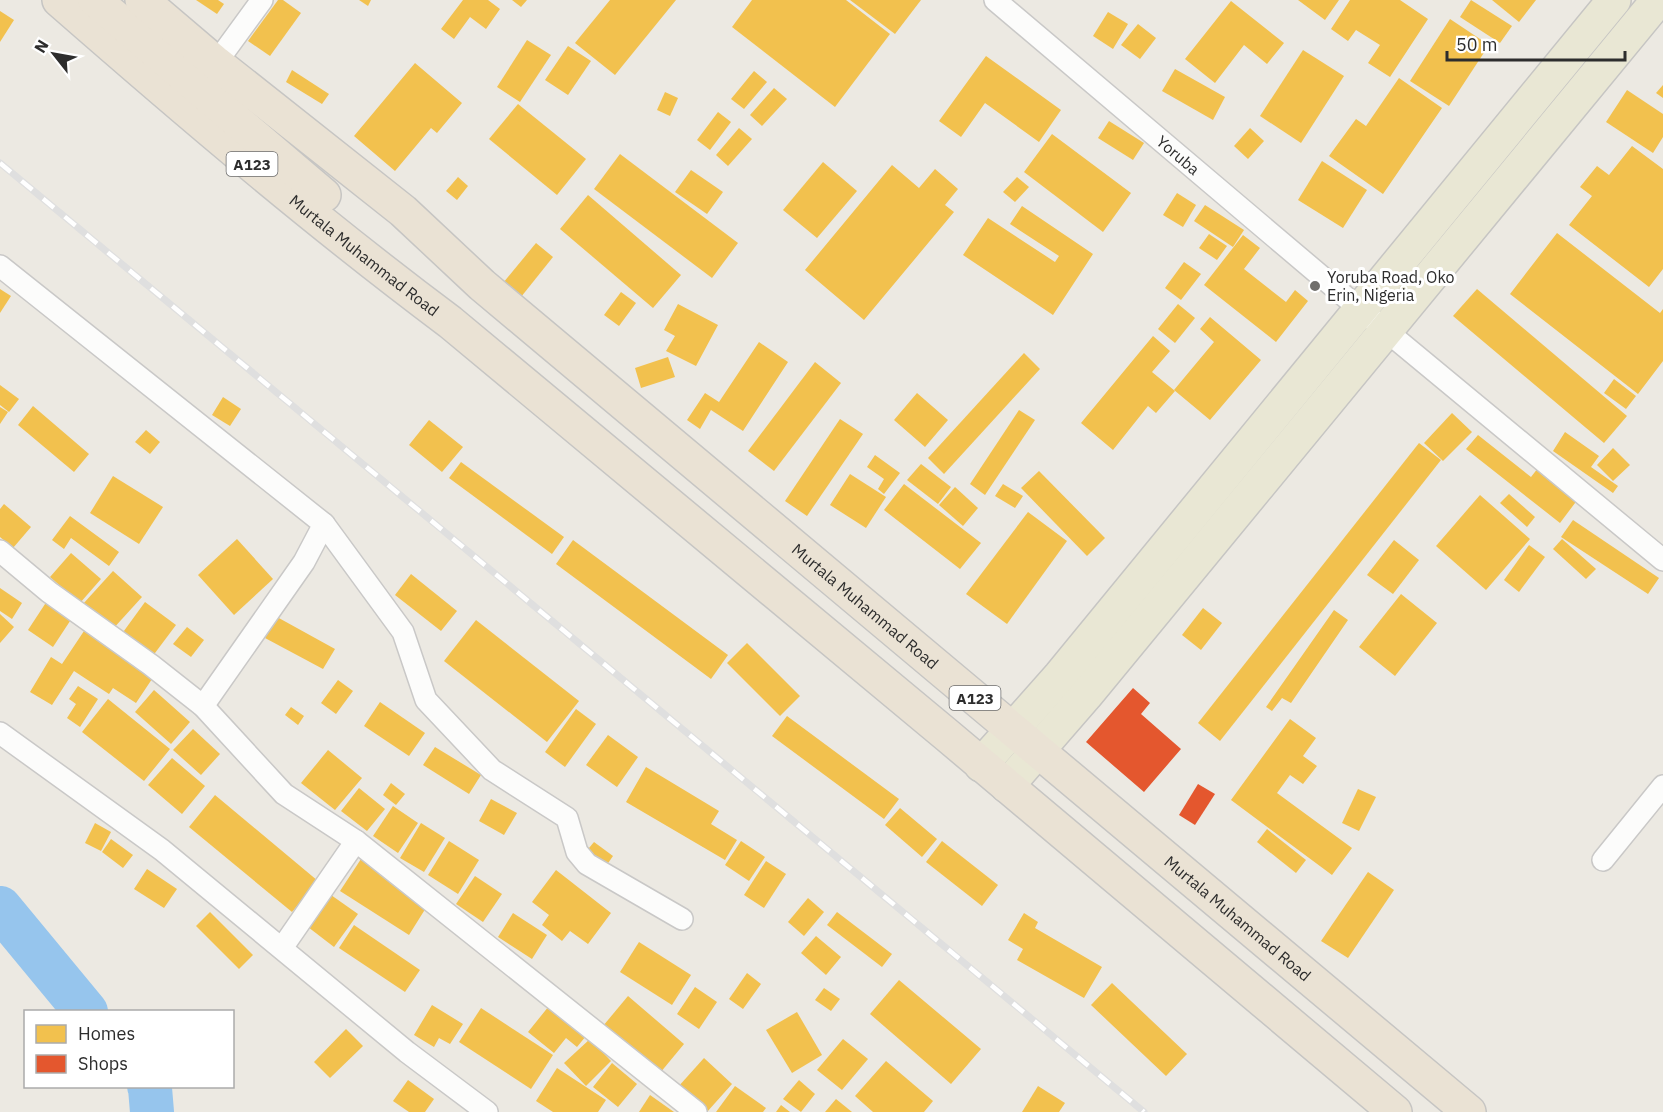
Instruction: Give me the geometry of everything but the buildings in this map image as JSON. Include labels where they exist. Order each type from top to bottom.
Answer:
[{"type":"highway","name":"Murtala Muhammad Road","points":[[59,0],[141,72],[373,264],[450,322],[1395,1112]]},
{"type":"highway","name":"Murtala Muhammad Road","points":[[95,0],[283,149],[398,236],[434,260],[482,285]]},
{"type":"highway","name":"Murtala Muhammad Road","points":[[118,0],[283,149],[418,280],[450,322]]},
{"type":"highway","name":"Murtala Muhammad Road","points":[[142,0],[216,63],[403,211],[482,285],[1469,1112]]},
{"type":"main road","points":[[981,765],[1060,676],[1614,0]]},
{"type":"main road","points":[[1007,786],[1086,695],[1658,0]]},
{"type":"street","points":[[216,63],[262,0]]},
{"type":"street","name":"Yoruba","points":[[995,0],[1361,310],[1663,560]]},
{"type":"street","points":[[0,266],[324,524],[403,632],[426,700],[492,770],[567,818],[577,852],[586,864],[682,919]]},
{"type":"street","points":[[203,706],[304,562],[324,524]]},
{"type":"street","points":[[0,551],[49,592],[151,664],[203,706],[284,794],[356,841],[696,1112]]},
{"type":"street","points":[[0,733],[162,850],[407,1052],[487,1112]]},
{"type":"street","points":[[1603,860],[1663,786]]},
{"type":"street","points":[[282,948],[356,841]]},
{"type":"waterway","points":[[0,908],[84,1010]]},
{"type":"waterway","points":[[150,1088],[152,1112]]},
{"type":"railway","points":[[0,163],[1144,1112]]},
{"type":"place","name":"Yoruba Road, Oko Erin, Nigeria","points":[[1315,286]]}]
